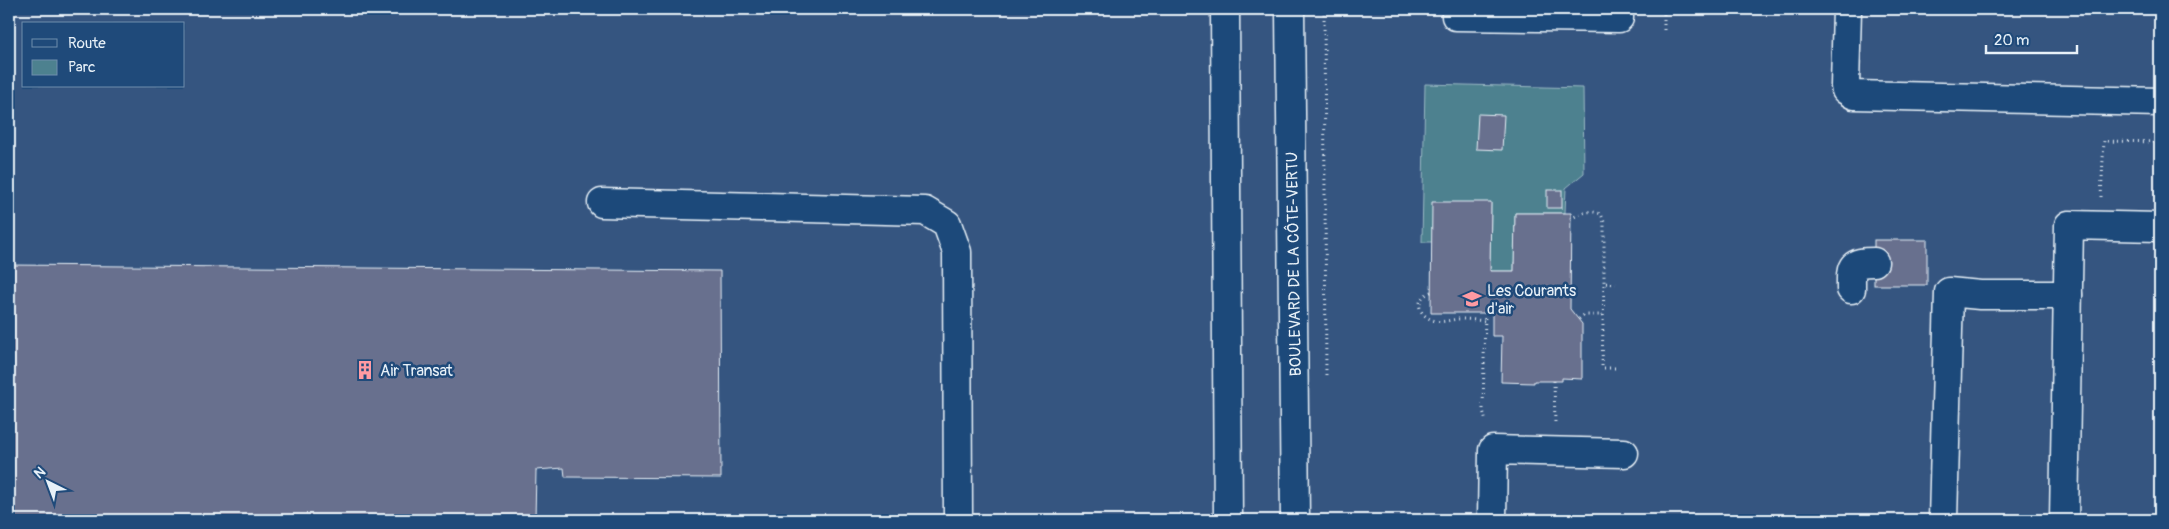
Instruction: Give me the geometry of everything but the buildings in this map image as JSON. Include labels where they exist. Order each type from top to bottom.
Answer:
[{"type":"street","points":[[1225,9],[1228,520]]},
{"type":"street","name":"BOULEVARD DE LA CÔTE-VERTU","points":[[1290,9],[1295,520]]},
{"type":"street","points":[[1456,9],[1456,16],[1619,18],[1619,9]]},
{"type":"street","points":[[1847,9],[1845,86],[1846,90],[1854,95],[2160,102]]},
{"type":"street","points":[[602,203],[926,211],[947,224],[957,252],[958,520]]},
{"type":"street","points":[[2064,520],[2069,225],[2160,227]]},
{"type":"street","points":[[1852,289],[1852,270],[1855,264],[1874,262]]},
{"type":"street","points":[[1943,520],[1949,292],[1980,295],[2068,295]]},
{"type":"street","points":[[1492,520],[1493,450],[1624,454]]},
{"type":"path","name":"BOULEVARD DE LA CÔTE-VERTU","points":[[1324,9],[1326,382]]},
{"type":"path","points":[[1664,9],[1664,30]]},
{"type":"path","points":[[2100,206],[2104,141],[2160,142]]},
{"type":"path","points":[[1570,220],[1584,211],[1593,211],[1601,214],[1604,222],[1602,368],[1615,368]]},
{"type":"path","points":[[1604,283],[1616,284]]},
{"type":"path","points":[[1431,292],[1425,294],[1421,300],[1420,307],[1422,314],[1426,318],[1439,322],[1459,319],[1485,321]]},
{"type":"path","points":[[1485,313],[1483,410],[1493,450]]},
{"type":"path","points":[[1579,319],[1584,315],[1603,315]]},
{"type":"path","points":[[1554,381],[1555,407]]},
{"type":"shaded area","points":[[9,9],[2160,9],[2160,520],[9,520]]},
{"type":"green space","points":[[1425,84],[1583,88],[1584,173],[1566,188],[1565,213],[1515,213],[1514,271],[1490,271],[1491,203],[1432,242],[1422,242]]},
{"type":"place","name":"Les Courants d'air","points":[[1472,299]]},
{"type":"place","name":"Air Transat","points":[[365,370]]}]
